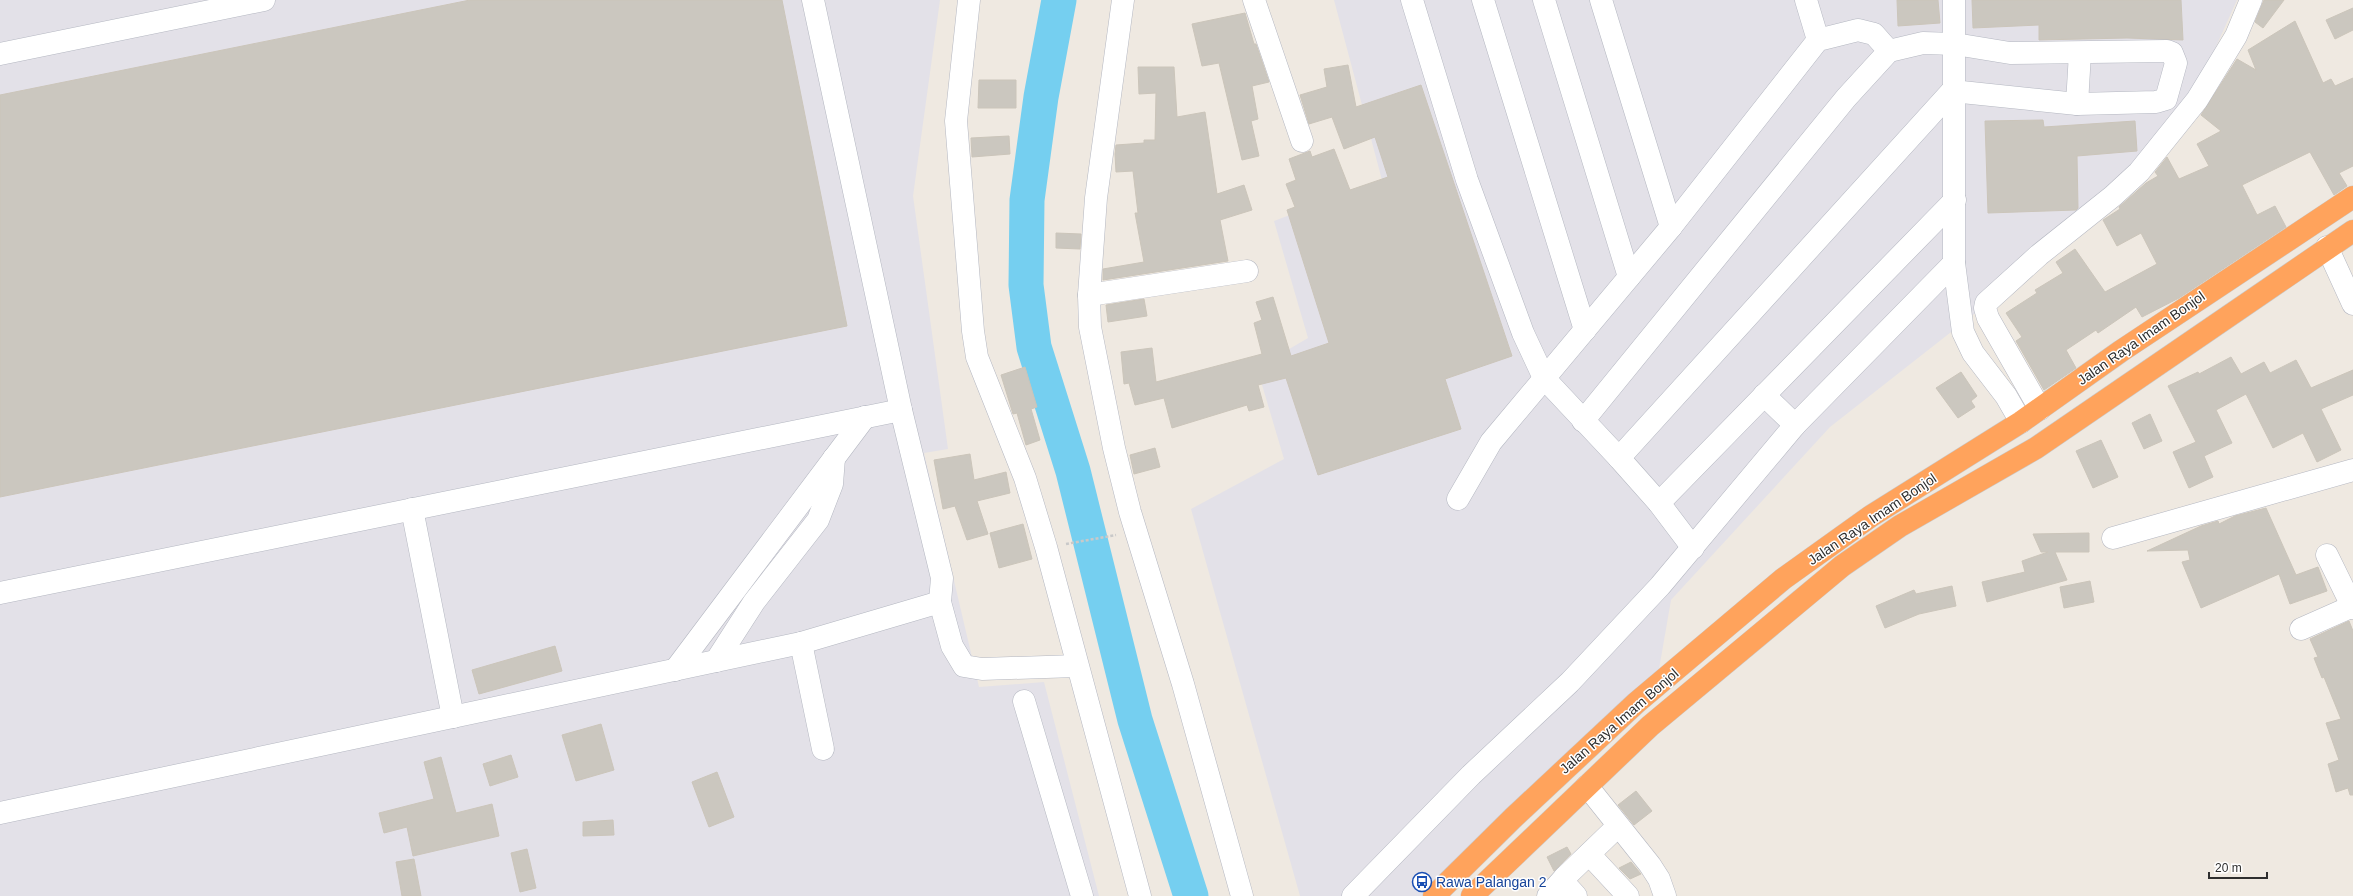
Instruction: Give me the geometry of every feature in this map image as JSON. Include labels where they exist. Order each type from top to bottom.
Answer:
[{"type":"highway","name":"Jalan Raya Imam Bonjol","points":[[1434,896],[1524,807],[1636,703],[1783,580],[1871,516],[2021,422],[2127,346],[2353,197]]},
{"type":"highway","name":"Jalan Raya Imam Bonjol","points":[[1472,896],[1650,726],[1842,566],[1900,526],[2036,448],[2353,231]]},
{"type":"highway","points":[[2021,422],[2036,448]]},
{"type":"street","points":[[813,0],[901,410],[942,578],[940,602],[952,646],[964,666],[982,669],[1076,666]]},
{"type":"street","points":[[969,0],[956,121],[972,331],[978,357],[1028,486],[1140,896]]},
{"type":"street","points":[[1123,0],[1096,198],[1089,296],[1090,327],[1094,354],[1121,477],[1191,712],[1242,896]]},
{"type":"street","points":[[1254,0],[1302,141]]},
{"type":"street","points":[[1412,0],[1467,180],[1523,333],[1544,378],[1619,458],[1659,504],[1693,548]]},
{"type":"street","points":[[1483,0],[1586,330]]},
{"type":"street","points":[[1544,0],[1629,277]]},
{"type":"street","points":[[1602,0],[1671,227]]},
{"type":"street","points":[[1806,0],[1818,40]]},
{"type":"street","points":[[1954,0],[1955,44],[1952,91],[1955,200],[1954,263],[1964,332],[1973,353],[2006,396],[2021,422]]},
{"type":"street","points":[[2040,409],[1988,318],[1985,308],[1986,303],[2040,255],[2113,196],[2139,172],[2197,100],[2236,36],[2251,0]]},
{"type":"street","points":[[0,54],[254,1]]},
{"type":"street","points":[[1458,499],[1491,442],[1671,227],[1818,40],[1858,30],[1874,34],[1890,51]]},
{"type":"street","points":[[1583,421],[1846,98],[1890,51],[1923,42],[1955,44],[2010,53],[2167,52],[2172,53],[2176,63],[2166,99],[2162,101],[2077,104],[1952,91]]},
{"type":"street","points":[[2077,104],[2080,53]]},
{"type":"street","points":[[1619,458],[1952,91]]},
{"type":"street","points":[[1659,504],[1955,200]]},
{"type":"street","points":[[2327,248],[2353,304]]},
{"type":"street","points":[[1353,896],[1465,780],[1570,682],[1693,548],[1795,425],[1954,263]]},
{"type":"street","points":[[1089,296],[1247,271]]},
{"type":"street","points":[[1764,395],[1795,425]]},
{"type":"street","points":[[0,593],[901,410]]},
{"type":"street","points":[[675,670],[865,417]]},
{"type":"street","points":[[716,661],[754,602],[818,520],[832,484],[834,458]]},
{"type":"street","points":[[2113,538],[2353,470]]},
{"type":"street","points":[[412,509],[453,717]]},
{"type":"street","points":[[2301,629],[2353,607],[2327,555]]},
{"type":"street","points":[[0,813],[801,643],[940,602]]},
{"type":"street","points":[[801,643],[823,749]]},
{"type":"street","points":[[1024,701],[1082,896]]},
{"type":"street","points":[[1587,786],[1650,865],[1659,879],[1665,896]]},
{"type":"street","points":[[1548,896],[1565,877],[1618,826]]},
{"type":"street","points":[[1589,854],[1628,896]]},
{"type":"street","points":[[1565,877],[1566,885],[1576,896]]},
{"type":"path","points":[[1074,542],[1115,535]]},
{"type":"shaded area","points":[[0,0],[940,0],[913,196],[948,449],[924,453],[979,687],[1044,682],[1099,896],[0,896]]},
{"type":"shaded area","points":[[1334,0],[2237,0],[2184,118],[2034,267],[1830,427],[1671,600],[1655,692],[1445,896],[1300,896],[1191,509],[1284,459],[1257,368],[1308,338],[1274,221],[1382,180]]},
{"type":"building","points":[[470,0],[782,0],[847,326],[0,497],[0,95]]},
{"type":"building","points":[[1897,0],[1938,0],[1940,23],[1898,26]]},
{"type":"building","points":[[1972,0],[2181,0],[2183,40],[2127,38],[2039,40],[2039,25],[1973,28]]},
{"type":"building","points":[[2264,0],[2284,0],[2263,28],[2255,22]]},
{"type":"building","points":[[2353,8],[2353,30],[2335,39],[2326,20]]},
{"type":"building","points":[[1245,13],[1254,44],[1256,44],[1269,82],[1252,86],[1258,119],[1251,121],[1259,156],[1242,160],[1219,63],[1202,66],[1192,24]]},
{"type":"building","points":[[2295,21],[2323,83],[2331,79],[2335,86],[2353,78],[2353,166],[2339,173],[2347,186],[2334,195],[2310,152],[2242,185],[2257,215],[2275,206],[2286,227],[2179,298],[2142,317],[2136,307],[2098,333],[2096,330],[2066,350],[2076,368],[2044,390],[2016,341],[2022,337],[2006,313],[2037,293],[2035,290],[2063,273],[2056,262],[2075,249],[2105,292],[2157,264],[2141,233],[2117,246],[2103,220],[2120,209],[2119,207],[2146,183],[2158,176],[2155,172],[2167,157],[2179,179],[2209,166],[2197,144],[2221,131],[2201,115],[2237,59],[2256,70],[2248,50]]},
{"type":"building","points":[[1348,65],[1356,107],[1421,85],[1512,356],[1445,379],[1461,429],[1318,475],[1286,378],[1258,385],[1264,407],[1249,411],[1247,405],[1172,428],[1164,398],[1135,405],[1129,383],[1124,384],[1121,352],[1152,348],[1156,382],[1262,354],[1254,323],[1262,320],[1256,302],[1273,297],[1291,356],[1329,343],[1287,210],[1295,207],[1286,184],[1296,180],[1289,159],[1310,151],[1312,157],[1334,149],[1350,190],[1388,177],[1375,137],[1344,149],[1332,117],[1309,124],[1300,95],[1327,87],[1324,69]]},
{"type":"building","points":[[1138,67],[1174,67],[1177,117],[1205,112],[1217,194],[1244,185],[1252,210],[1220,220],[1228,261],[1103,280],[1103,269],[1144,262],[1135,213],[1138,213],[1133,171],[1116,172],[1115,154],[1116,145],[1144,143],[1144,140],[1155,140],[1156,93],[1139,94]]},
{"type":"building","points":[[979,80],[1016,80],[1016,108],[978,108]]},
{"type":"building","points":[[2043,120],[2044,127],[2135,121],[2137,151],[2077,156],[2078,208],[2076,210],[1988,213],[1985,121]]},
{"type":"building","points":[[1009,136],[1010,154],[972,157],[971,138]]},
{"type":"building","points":[[1056,233],[1081,234],[1080,249],[1056,248]]},
{"type":"building","points":[[1144,299],[1147,316],[1108,322],[1106,305]]},
{"type":"building","points":[[2231,357],[2241,374],[2264,362],[2270,373],[2296,360],[2311,388],[2353,370],[2353,395],[2321,409],[2341,450],[2317,462],[2303,433],[2273,448],[2246,394],[2216,410],[2232,443],[2204,456],[2213,477],[2189,488],[2173,452],[2196,442],[2168,386],[2198,372],[2199,374]]},
{"type":"building","points":[[1025,367],[1037,407],[1031,409],[1040,440],[1026,445],[1017,413],[1013,414],[1001,375]]},
{"type":"building","points":[[1961,372],[1977,396],[1971,401],[1975,407],[1958,418],[1936,388]]},
{"type":"building","points":[[2150,414],[2162,441],[2144,449],[2132,423]]},
{"type":"building","points":[[2101,440],[2118,477],[2093,488],[2076,451]]},
{"type":"building","points":[[1155,448],[1160,467],[1134,474],[1130,455]]},
{"type":"building","points":[[970,454],[974,480],[1006,472],[1010,493],[977,501],[988,534],[967,540],[955,506],[943,509],[934,460]]},
{"type":"building","points":[[2266,508],[2296,575],[2318,567],[2327,591],[2290,604],[2279,574],[2201,608],[2182,562],[2190,560],[2188,550],[2147,551],[2201,526],[2218,521],[2219,524],[2235,516]]},
{"type":"building","points":[[1023,524],[1032,559],[999,568],[990,533]]},
{"type":"building","points":[[2089,533],[2089,552],[2055,552],[2067,580],[1987,602],[1982,582],[2025,572],[2022,561],[2048,552],[2041,552],[2033,534]]},
{"type":"building","points":[[2090,581],[2094,602],[2064,608],[2060,587]]},
{"type":"building","points":[[1952,586],[1956,606],[1919,614],[1885,628],[1876,606],[1914,590],[1916,594]]},
{"type":"building","points":[[2349,621],[2353,631],[2353,795],[2350,795],[2348,788],[2336,792],[2328,764],[2339,760],[2326,723],[2341,719],[2324,677],[2322,678],[2314,658],[2318,657],[2310,639]]},
{"type":"building","points":[[555,646],[562,671],[479,694],[472,670]]},
{"type":"building","points":[[601,724],[614,770],[576,781],[562,735]]},
{"type":"building","points":[[511,755],[518,777],[490,786],[483,764]]},
{"type":"building","points":[[441,757],[456,813],[492,804],[499,836],[413,856],[407,827],[384,833],[379,813],[434,799],[424,762]]},
{"type":"building","points":[[717,772],[734,817],[709,827],[692,782]]},
{"type":"building","points":[[1636,791],[1652,811],[1634,825],[1618,805]]},
{"type":"building","points":[[613,820],[614,835],[583,836],[583,822]]},
{"type":"building","points":[[1567,847],[1571,854],[1554,871],[1547,857]]},
{"type":"building","points":[[527,849],[536,888],[520,892],[511,853]]},
{"type":"building","points":[[414,859],[421,896],[402,896],[396,862]]},
{"type":"building","points":[[1631,862],[1641,874],[1630,879],[1619,868]]},
{"type":"waterway","points":[[1059,0],[1041,97],[1027,200],[1026,285],[1034,347],[1073,471],[1135,720],[1191,896]]},
{"type":"place","name":"Rawa Palangan 2","points":[[1422,882]]}]
